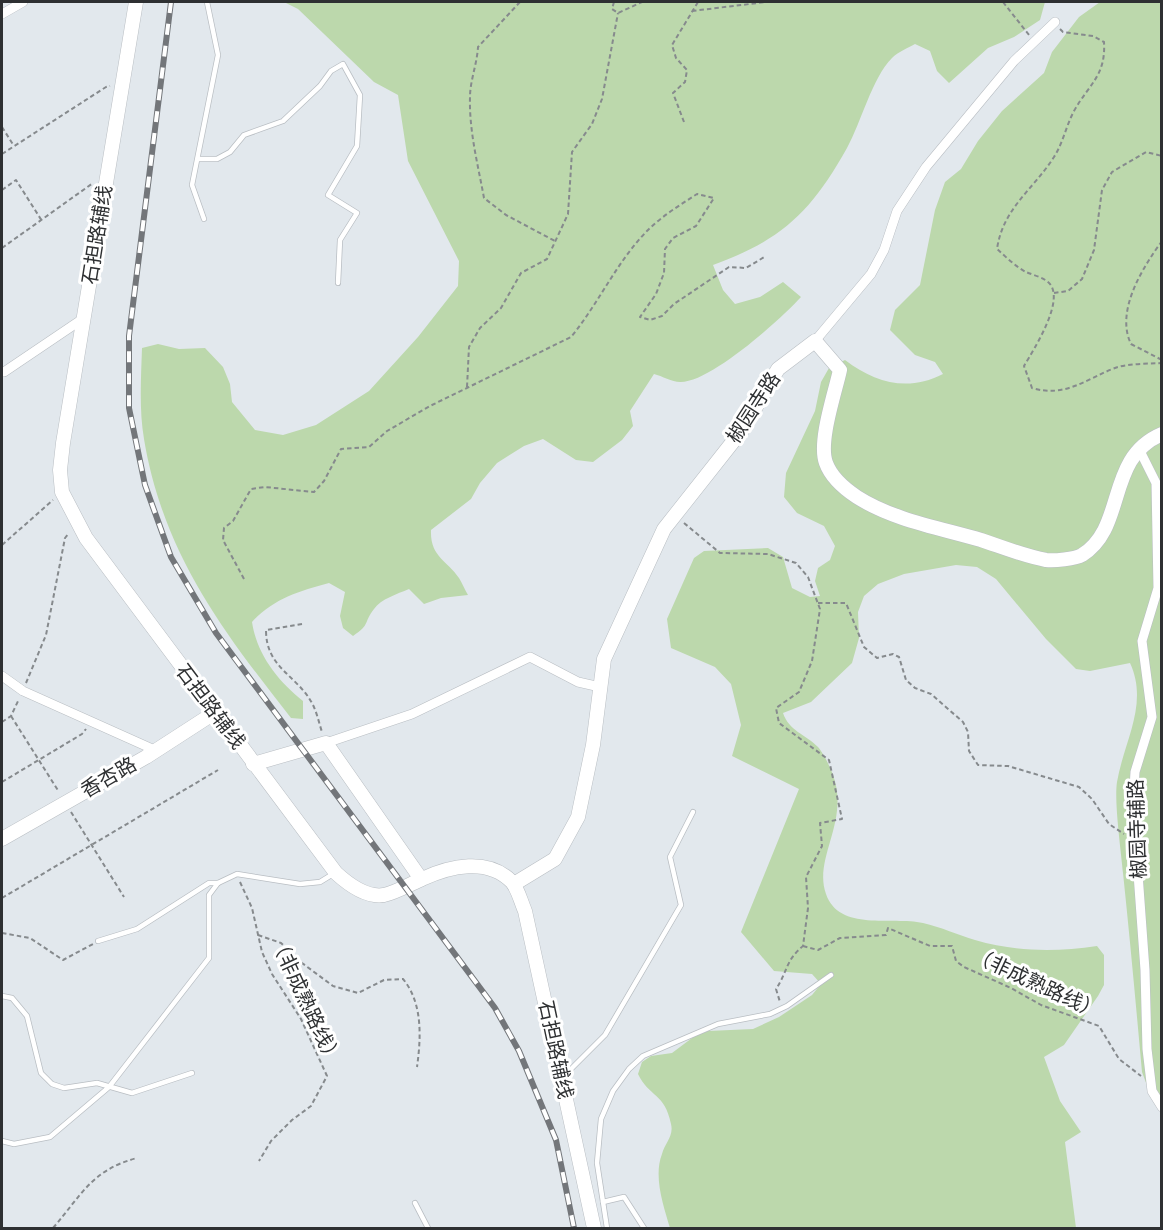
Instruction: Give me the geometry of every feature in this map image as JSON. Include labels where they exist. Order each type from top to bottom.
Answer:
[{"type":"main road","name":"石担路辅线","points":[[136,2],[63,443],[60,470],[62,492],[78,524],[214,713],[336,873],[348,884],[365,893],[383,895],[442,870],[476,866],[498,871],[514,884],[525,911],[594,1228]]},
{"type":"main road","points":[[815,341],[840,370],[824,448],[826,464],[839,482],[857,497],[895,514],[1048,560],[1081,556],[1103,534],[1120,478],[1139,449],[1149,440],[1161,435]]},
{"type":"main road","name":"椒园寺路","points":[[514,884],[555,859],[578,817],[593,746],[604,658],[664,529],[743,429],[778,369],[815,341]]},
{"type":"main road","name":"香杏路","points":[[2,839],[157,751],[214,713]]},
{"type":"main road","points":[[253,764],[326,743],[421,879]]},
{"type":"street","points":[[2,14],[23,2]]},
{"type":"street","points":[[815,341],[871,274],[884,250],[897,211],[926,167],[1014,61],[1055,22]]},
{"type":"street","points":[[4,372],[84,318]]},
{"type":"street","name":"椒园寺辅路","points":[[1139,449],[1156,483],[1158,588],[1142,641],[1152,717],[1135,772],[1133,805],[1151,1082],[1152,1091],[1161,1107]]},
{"type":"street","points":[[326,743],[412,714],[530,657],[578,682],[600,687]]},
{"type":"street","points":[[2,676],[23,691],[157,751]]},
{"type":"lane","points":[[204,219],[192,185],[218,55],[207,2]]},
{"type":"lane","points":[[198,159],[217,159],[230,152],[244,135],[283,121],[320,86],[330,71],[343,64],[360,95],[357,146],[328,195],[357,213],[340,240],[338,283]]},
{"type":"lane","points":[[561,1079],[576,1068],[606,1035],[681,905],[670,857],[693,812]]},
{"type":"lane","points":[[98,941],[137,929],[210,883],[218,883],[237,874],[300,884],[320,882],[336,873]]},
{"type":"lane","points":[[2,1141],[14,1144],[50,1137],[109,1087],[209,958],[209,895],[218,883]]},
{"type":"lane","points":[[607,1228],[597,1163],[601,1119],[614,1091],[630,1069],[642,1056],[718,1024],[755,1018],[783,1008],[831,975]]},
{"type":"lane","points":[[2,996],[12,998],[27,1016],[41,1073],[52,1084],[64,1088],[97,1083],[132,1093],[192,1073]]},
{"type":"lane","points":[[603,1202],[624,1197],[644,1228]]},
{"type":"lane","points":[[415,1203],[428,1228]]},
{"type":"path","points":[[520,2],[489,32],[478,47],[477,67],[470,96],[472,128],[484,198],[506,215],[555,241]]},
{"type":"path","points":[[614,2],[612,9],[618,14]]},
{"type":"path","points":[[618,14],[642,2]]},
{"type":"path","points":[[684,122],[673,93],[685,82],[687,70],[676,58],[672,45],[698,2]]},
{"type":"path","points":[[692,11],[766,2]]},
{"type":"path","points":[[1003,2],[1034,42]]},
{"type":"path","points":[[467,387],[468,347],[480,328],[501,308],[521,273],[547,260],[568,214],[572,152],[592,124],[602,99],[618,14]]},
{"type":"path","points":[[1055,22],[1063,32],[1093,36],[1104,42],[1105,57],[1102,71],[1074,110],[1055,156],[1013,205],[999,238],[997,249],[1024,271],[1046,280],[1053,287],[1054,293],[1049,316],[1024,366],[1032,388],[1046,393],[1068,390],[1117,367],[1161,361]]},
{"type":"path","points":[[2,154],[106,87],[122,86]]},
{"type":"path","points":[[2,127],[14,146]]},
{"type":"path","points":[[1054,293],[1068,291],[1082,279],[1094,250],[1102,190],[1112,172],[1146,152],[1161,156]]},
{"type":"path","points":[[2,248],[108,173]]},
{"type":"path","points":[[2,190],[16,180],[42,221]]},
{"type":"path","points":[[244,579],[223,540],[224,528],[233,520],[252,489],[266,487],[314,492],[324,481],[341,450],[369,447],[407,418],[571,337],[587,318],[621,263],[648,230],[697,194],[714,198],[696,226],[674,238],[665,249],[664,273],[656,294],[640,317],[650,320],[662,316],[674,304],[729,267],[746,268],[766,256]]},
{"type":"path","points":[[1161,241],[1138,277],[1126,321],[1131,344],[1161,361]]},
{"type":"path","points":[[2,545],[62,492]]},
{"type":"path","points":[[675,516],[720,554],[768,554],[796,563],[808,577],[820,609],[812,661],[804,682],[799,692],[776,708],[778,723],[829,760],[841,806],[842,819],[820,824],[822,846],[806,877],[808,908],[803,946],[789,958],[783,979],[776,989],[783,1008]]},
{"type":"path","points":[[2,722],[11,716],[46,635],[65,538],[78,524]]},
{"type":"path","points":[[818,603],[846,603],[864,647],[877,658],[892,654],[899,657],[906,680],[915,688],[931,694],[963,722],[968,732],[969,751],[978,765],[1008,766],[1079,787],[1092,799],[1109,824],[1136,842]]},
{"type":"path","points":[[302,624],[266,630],[266,647],[279,667],[312,703],[326,743]]},
{"type":"path","points":[[2,782],[82,734],[90,722]]},
{"type":"path","points":[[2,898],[218,770]]},
{"type":"path","name":"（非成熟路线）","points":[[237,874],[252,908],[258,935],[272,974],[302,1018],[327,1076],[311,1106],[292,1120],[271,1141],[260,1161]]},
{"type":"path","name":"（非成熟路线）","points":[[803,946],[818,950],[840,938],[886,935],[888,928],[930,946],[952,946],[956,961],[964,967],[1011,988],[1041,1005],[1099,1026],[1119,1059],[1151,1082]]},
{"type":"path","points":[[2,933],[30,938],[63,960],[98,941]]},
{"type":"path","name":"（非成熟路线）","points":[[258,935],[281,943],[302,963],[333,986],[358,993],[384,980],[403,979],[410,987],[417,1010],[420,1042],[417,1067]]},
{"type":"path","points":[[53,1228],[78,1194],[92,1180],[111,1168],[137,1158]]},
{"type":"green space","points":[[284,2],[1045,2],[1040,20],[1014,37],[988,48],[949,83],[937,71],[930,51],[915,44],[894,56],[878,77],[847,148],[821,190],[807,207],[776,234],[758,245],[713,265],[723,290],[735,304],[760,297],[783,282],[801,297],[762,334],[726,361],[693,380],[677,382],[654,374],[630,411],[633,426],[622,440],[593,462],[576,460],[543,439],[524,446],[497,463],[480,483],[471,499],[431,530],[431,539],[436,552],[459,578],[468,595],[441,598],[424,604],[409,589],[377,605],[365,626],[353,636],[343,628],[340,616],[345,592],[329,583],[287,597],[260,614],[252,622],[259,645],[277,676],[303,701],[303,719],[291,718],[219,621],[181,554],[165,518],[153,480],[142,428],[142,348],[158,344],[179,349],[205,348],[223,367],[230,384],[232,402],[255,430],[283,435],[316,425],[369,391],[418,337],[458,286],[459,261],[408,161],[398,95],[374,82],[298,9]]},
{"type":"green space","points":[[1100,2],[1161,2],[1161,1104],[1148,1088],[1142,1072],[1117,814],[1117,782],[1136,708],[1135,678],[1130,663],[1090,671],[1076,669],[1046,639],[996,579],[977,567],[956,565],[904,574],[878,584],[864,596],[858,612],[859,638],[852,663],[811,702],[783,713],[793,728],[818,747],[833,775],[837,792],[837,808],[824,867],[823,880],[826,894],[833,906],[842,914],[854,918],[923,923],[990,944],[1021,949],[1051,950],[1097,946],[1104,955],[1104,985],[1098,996],[1064,1045],[1044,1057],[1060,1101],[1081,1132],[1065,1142],[1076,1228],[670,1228],[660,1192],[659,1172],[662,1154],[672,1128],[665,1106],[638,1074],[642,1062],[651,1056],[672,1053],[696,1035],[708,1031],[753,1029],[779,1017],[812,995],[821,984],[812,974],[774,971],[741,932],[799,789],[732,756],[741,725],[731,684],[715,667],[671,648],[667,619],[694,558],[704,551],[768,548],[783,557],[792,588],[810,597],[820,596],[815,581],[818,568],[830,560],[835,546],[824,526],[797,513],[784,497],[786,473],[815,411],[821,382],[829,368],[845,360],[880,379],[905,384],[930,380],[943,374],[935,362],[915,355],[890,330],[895,310],[920,285],[935,210],[945,182],[961,169],[978,141],[1002,111],[1044,73],[1052,52],[1079,17]]},
{"type":"railway","points":[[171,2],[129,336],[129,408],[145,485],[171,557],[216,633],[495,1008],[519,1051],[556,1140],[574,1228]]}]
